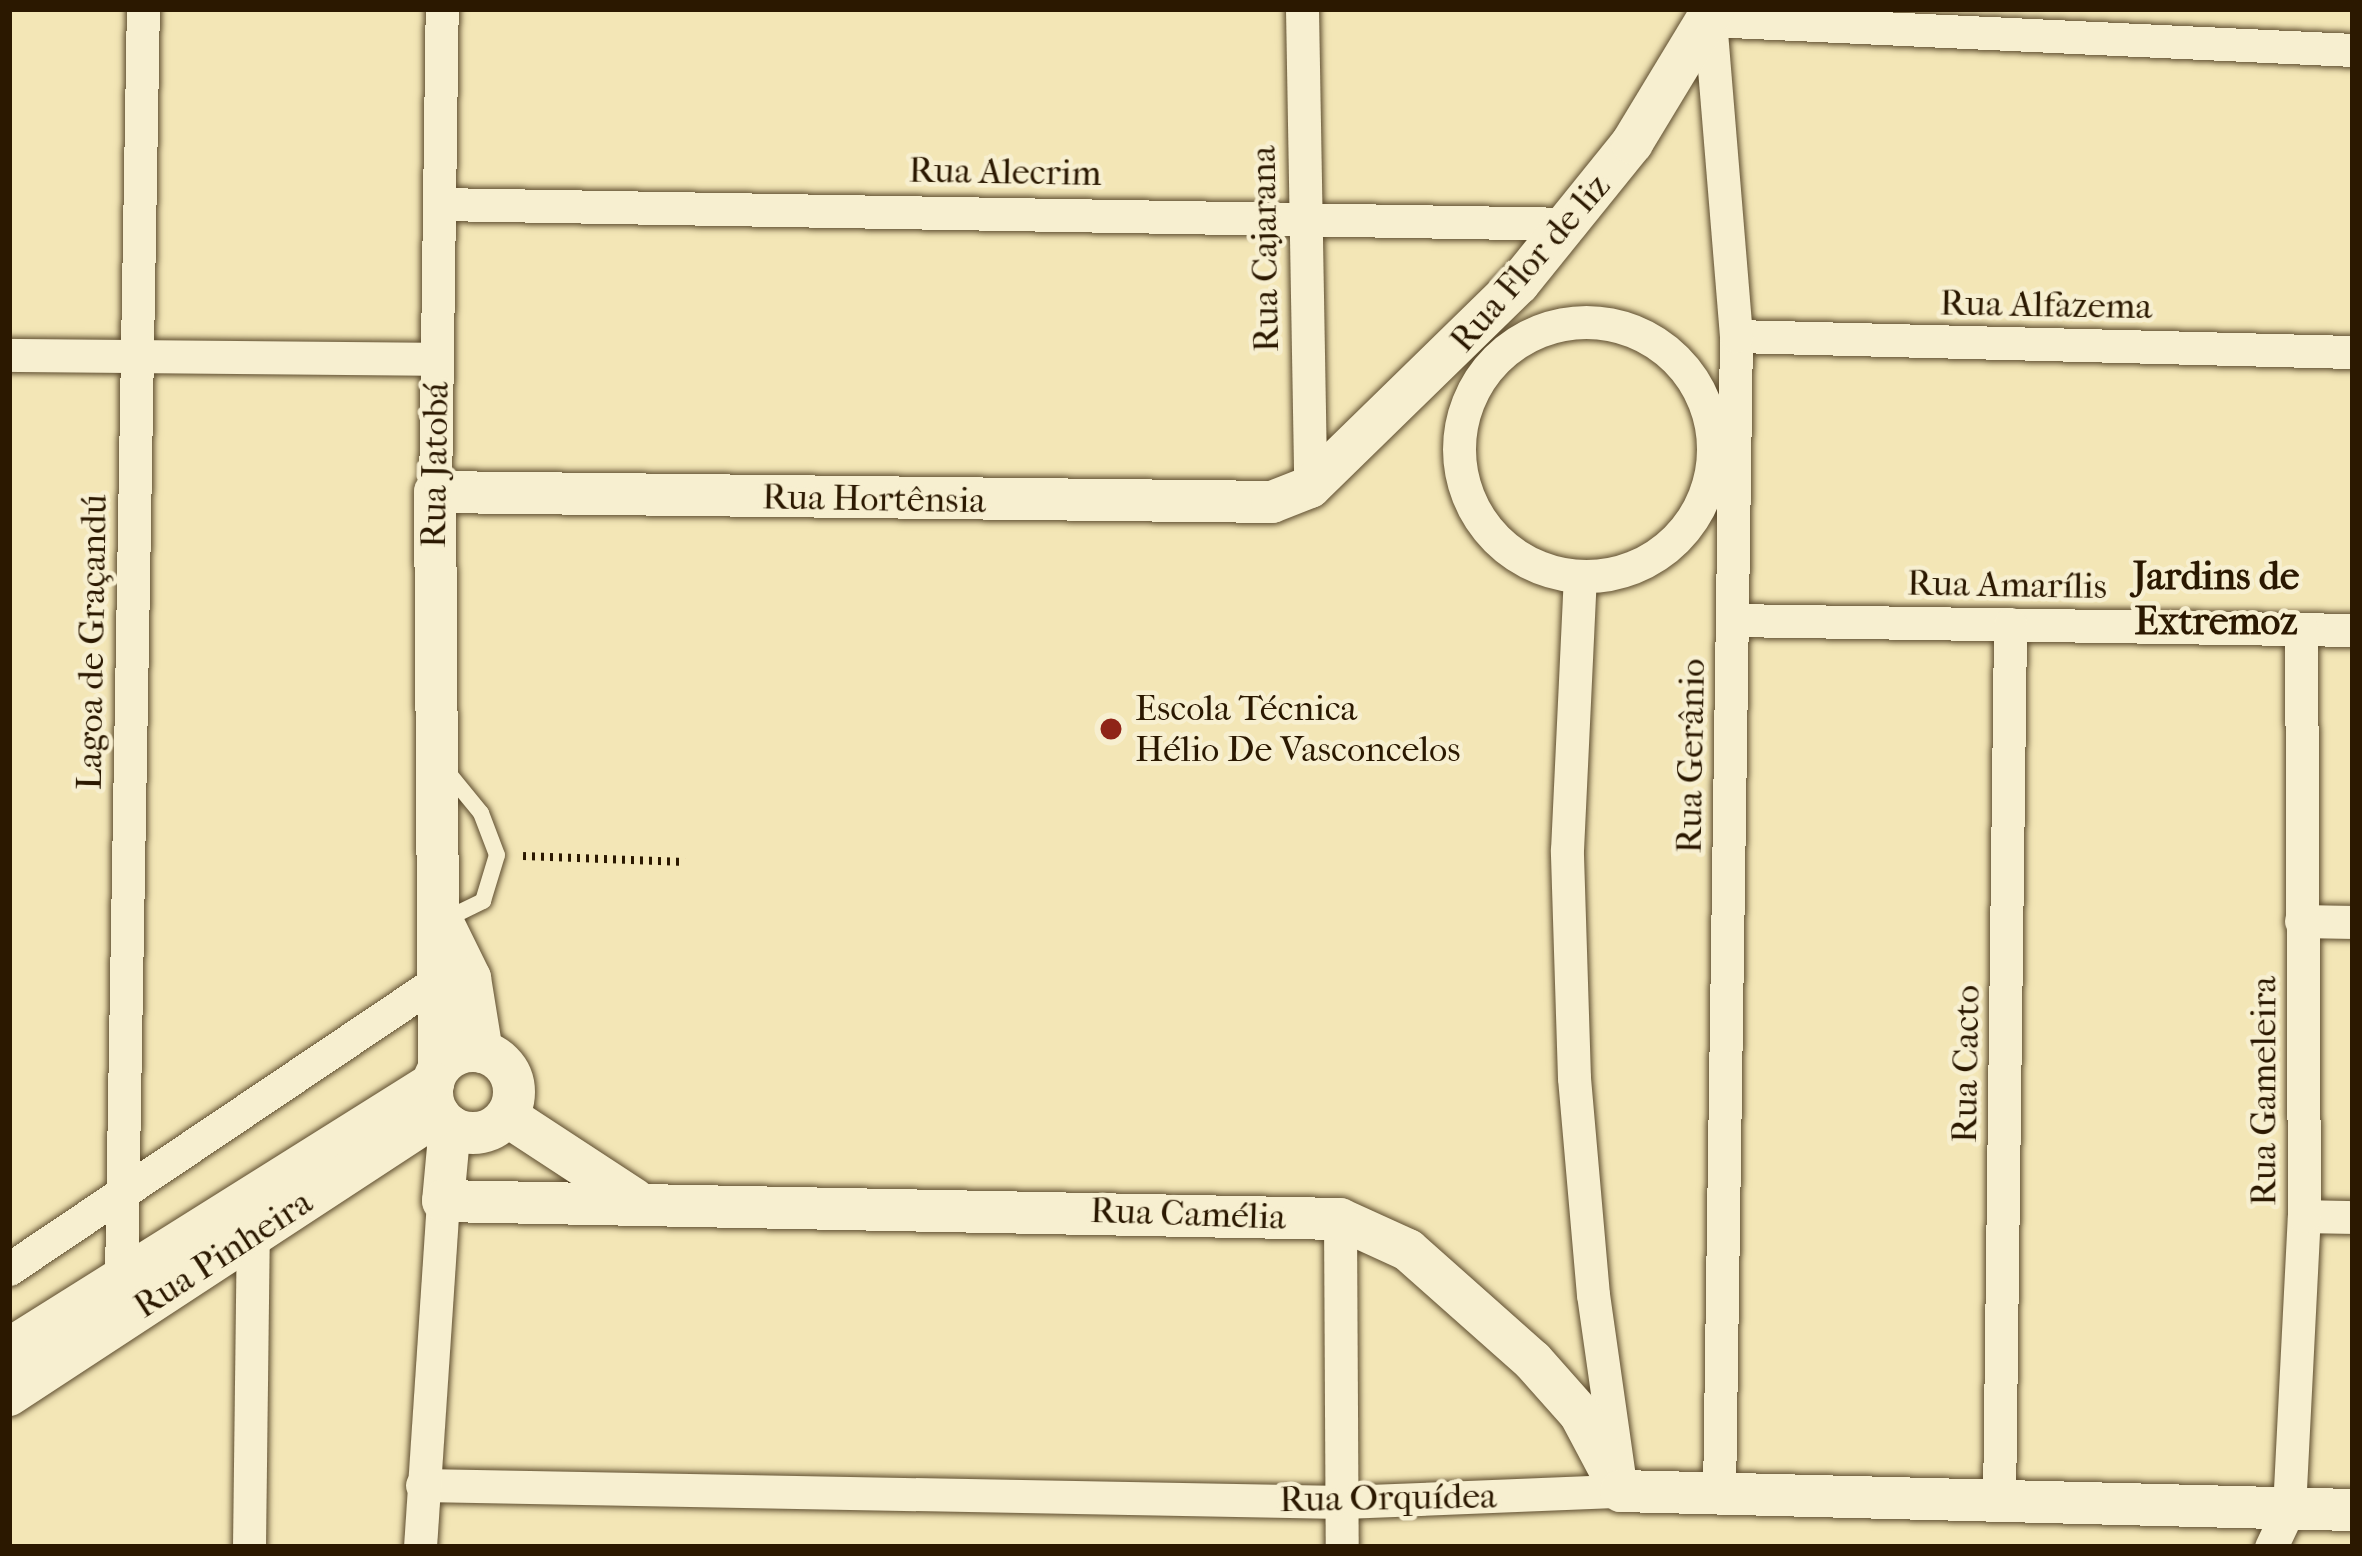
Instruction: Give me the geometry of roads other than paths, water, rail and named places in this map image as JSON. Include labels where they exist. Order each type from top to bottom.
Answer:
[{"type":"street","name":"Lagoa de Graçandú","points":[[121,1276],[143,9]]},
{"type":"street","name":"Rua Jatobá","points":[[420,1547],[443,1201],[458,1106],[434,983],[442,921],[432,755],[442,9]]},
{"type":"street","name":"Rua Cajarana","points":[[1302,9],[1310,487]]},
{"type":"street","points":[[1711,14],[2353,50]]},
{"type":"street","name":"Rua Flor de liz","points":[[1310,487],[1475,355],[1571,224],[1711,14]]},
{"type":"street","name":"Rua Gerânio","points":[[1711,14],[1736,336],[1722,467],[1732,620],[1719,1496]]},
{"type":"street","name":"Rua Alecrim","points":[[439,204],[1302,215],[1571,224]]},
{"type":"street","points":[[1565,324],[1620,326],[1654,340],[1702,395],[1722,467],[1682,534],[1653,558],[1580,576],[1514,554],[1470,500],[1460,431],[1475,355],[1565,324]]},
{"type":"street","name":"Rua Alfazema","points":[[1736,336],[2353,352]]},
{"type":"street","points":[[9,355],[436,359]]},
{"type":"street","name":"Rua Hortênsia","points":[[436,492],[1232,505],[1310,487]]},
{"type":"street","points":[[1580,576],[1567,850],[1574,1078],[1593,1295],[1621,1491]]},
{"type":"street","name":"Rua Amarílis","points":[[1732,620],[2353,630]]},
{"type":"street","name":"Rua Cacto","points":[[1999,1504],[2010,624]]},
{"type":"street","name":"Rua Gameleira","points":[[2271,1547],[2289,1508],[2304,1216],[2301,629]]},
{"type":"street","name":"Rua Jatobá","points":[[442,921],[470,978],[482,1052]]},
{"type":"street","points":[[2301,921],[2353,922]]},
{"type":"street","points":[[9,1269],[434,983]]},
{"type":"street","points":[[466,1051],[497,1058],[514,1085],[458,1106],[466,1051]]},
{"type":"street","points":[[458,1106],[635,1200]]},
{"type":"street","points":[[458,1106],[584,1201]]},
{"type":"street","name":"Rua Pinheira","points":[[9,1395],[458,1106]]},
{"type":"street","name":"Rua Pinheira","points":[[9,1348],[121,1276],[458,1106]]},
{"type":"street","name":"Rua Camélia","points":[[443,1201],[635,1200],[1340,1219],[1408,1250],[1533,1361],[1580,1414],[1621,1491]]},
{"type":"street","points":[[2304,1216],[2353,1217]]},
{"type":"street","points":[[1340,1219],[1342,1547]]},
{"type":"street","points":[[249,1547],[253,1234]]},
{"type":"street","name":"Rua Orquídea","points":[[422,1485],[1342,1502],[1621,1491],[2353,1510]]},
{"type":"lane","points":[[432,755],[481,813],[497,855],[483,901],[442,921]]},
{"type":"place","name":"Escola Técnica Hélio De Vasconcelos","points":[[1111,729]]},
{"type":"district","name":"Jardins de Extremoz","points":[[2216,600]]}]
